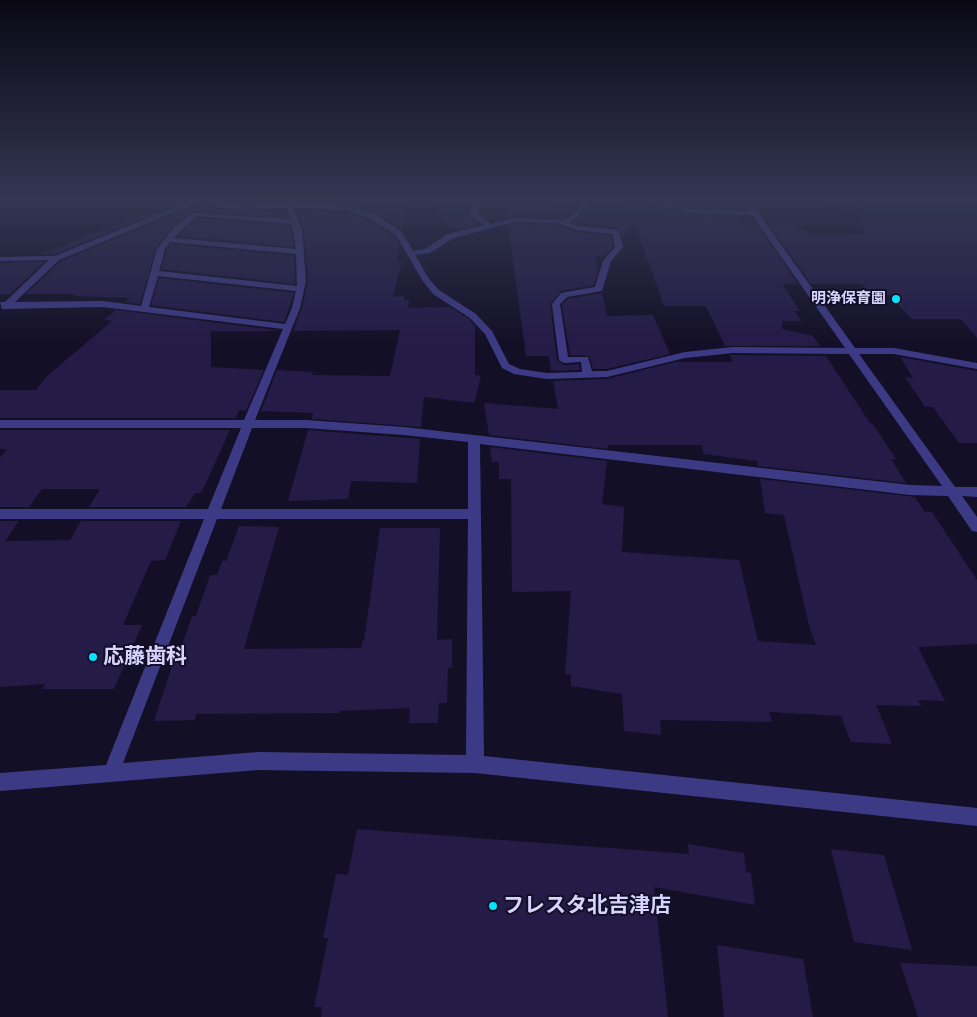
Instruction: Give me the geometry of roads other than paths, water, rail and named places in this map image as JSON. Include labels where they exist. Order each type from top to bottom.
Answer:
[{"type":"street","points":[[2,307],[56,258],[82,247]]},
{"type":"street","points":[[144,310],[163,247]]},
{"type":"street","points":[[250,247],[299,252]]},
{"type":"street","points":[[111,773],[248,423],[296,308],[302,281],[299,247]]},
{"type":"street","points":[[408,247],[426,280],[436,292],[473,316],[489,333],[504,366],[518,372],[547,376],[607,374],[685,354],[733,350],[894,351],[977,366]]},
{"type":"street","points":[[412,253],[427,251],[433,247]]},
{"type":"street","points":[[587,375],[585,359],[564,360],[556,304],[564,295],[599,289],[608,261],[619,247]]},
{"type":"street","points":[[778,247],[977,527]]},
{"type":"street","points":[[0,259],[56,258]]},
{"type":"street","points":[[155,273],[300,290]]},
{"type":"street","points":[[2,307],[103,304],[288,328]]},
{"type":"street","points":[[0,424],[306,424],[404,431],[910,490],[977,492]]},
{"type":"street","points":[[474,440],[475,764]]},
{"type":"street","points":[[0,514],[475,514]]},
{"type":"street","points":[[0,782],[258,760],[475,764],[977,817]]},
{"type":"place","name":"明浄保育園","points":[[896,299]]},
{"type":"place","name":"応藤歯科","points":[[93,657]]},
{"type":"place","name":"フレスタ北吉津店","points":[[493,906]]}]
